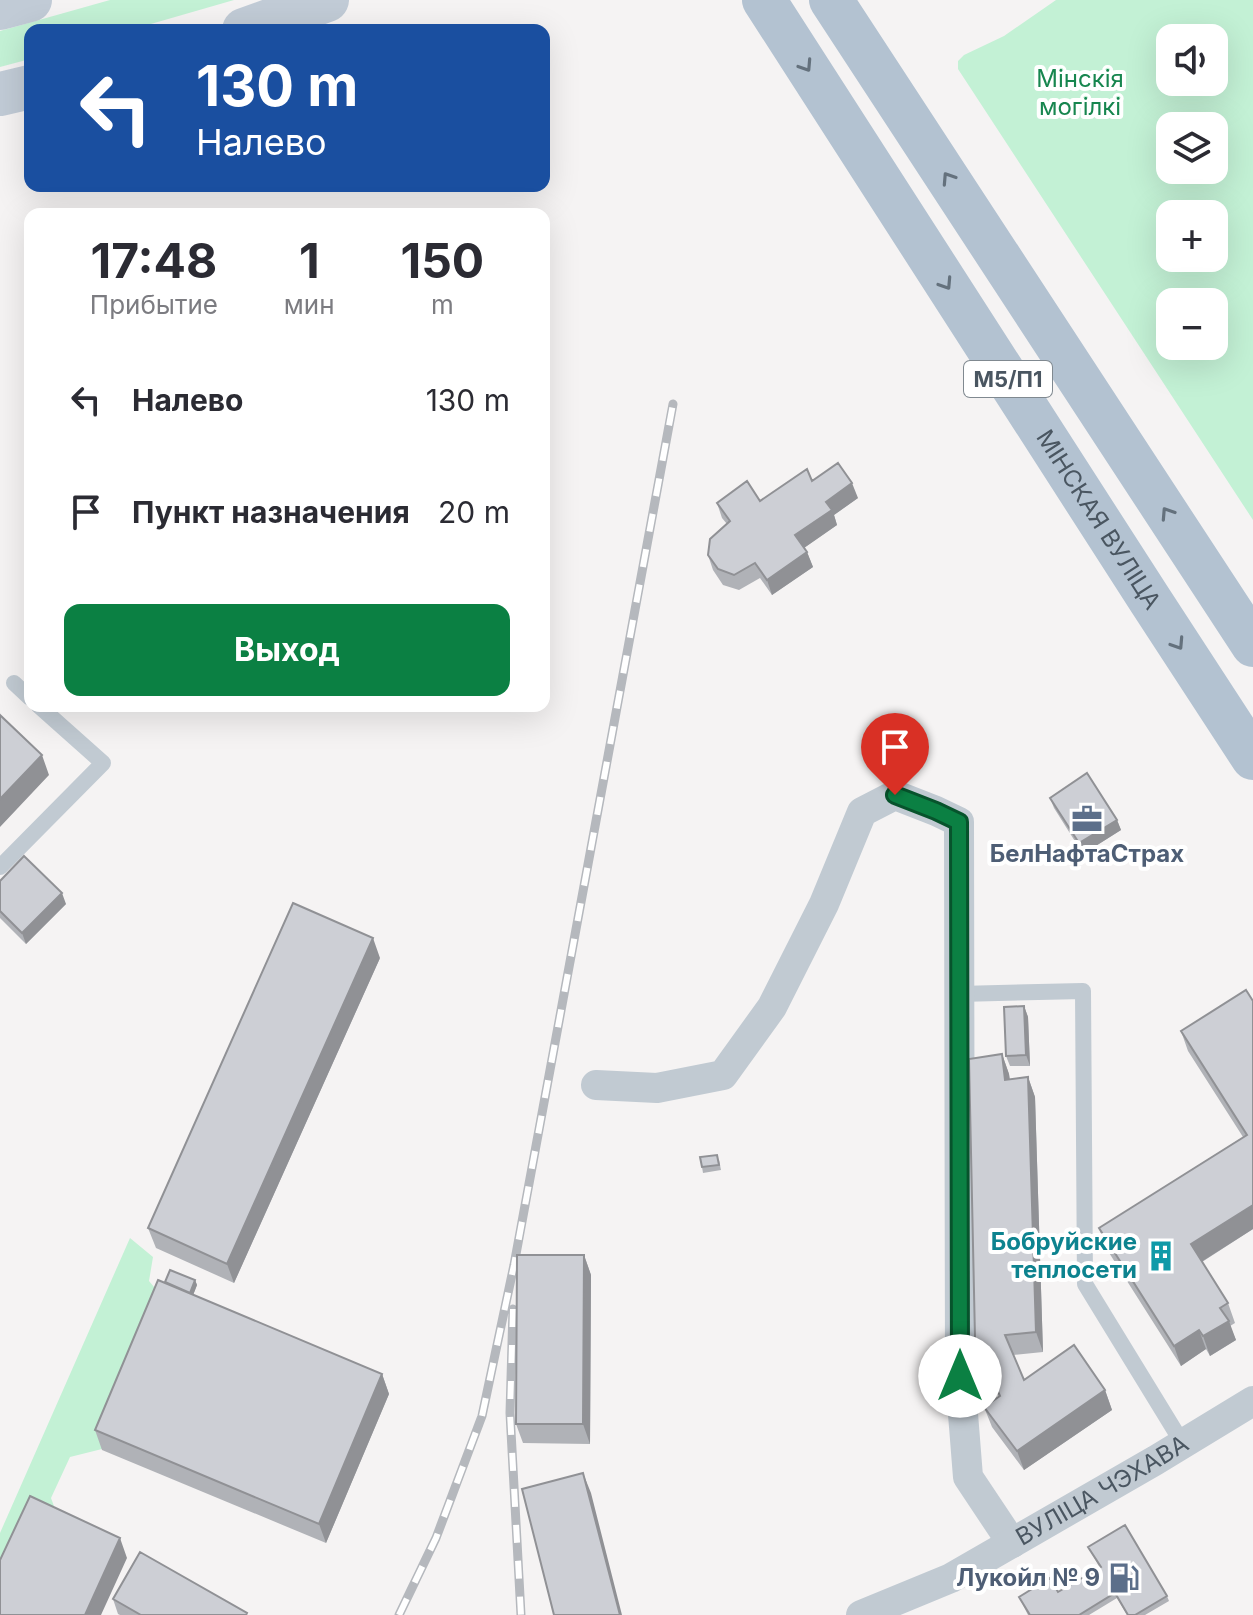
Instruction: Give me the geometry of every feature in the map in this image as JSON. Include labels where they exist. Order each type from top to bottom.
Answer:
[{"type":"main road","points":[[0,8],[30,0]]},
{"type":"main road","points":[[261,24],[327,0]]},
{"type":"main road","name":"МІНСКАЯ ВУЛІЦА","points":[[764,0],[1253,758]]},
{"type":"main road","name":"М5/П1","points":[[831,0],[1253,645]]},
{"type":"main road","points":[[0,94],[24,88]]},
{"type":"street","points":[[596,1085],[657,1088],[723,1075],[772,1007],[824,904],[862,812],[895,795],[959,822],[960,1376],[968,1477],[1012,1543]]},
{"type":"street","name":"ВУЛІЦА ЧЭХАВА","points":[[861,1615],[951,1578],[1253,1401]]},
{"type":"lane","points":[[14,683],[24,692]]},
{"type":"lane","points":[[0,867],[103,763],[46,712]]},
{"type":"lane","points":[[959,994],[1083,991],[1085,1284],[1183,1444]]},
{"type":"green space","points":[[110,0],[234,0],[151,24],[25,24]]},
{"type":"green space","name":"Мінскія могілкі","points":[[1056,0],[1253,0],[1253,520],[958,69],[958,61],[964,55],[1004,36]]},
{"type":"green space","points":[[24,24],[24,61],[0,67],[0,31]]},
{"type":"green space","points":[[130,1238],[153,1257],[149,1281],[165,1300],[102,1449],[70,1457],[51,1498],[62,1528],[0,1596],[0,1533]]},
{"type":"building","points":[[838,463],[852,483],[826,502],[832,510],[795,535],[807,552],[767,580],[755,563],[734,575],[718,569],[708,555],[710,539],[730,521],[717,503],[747,481],[760,501],[807,469],[812,481]]},
{"type":"building","points":[[0,715],[42,755],[0,799]]},
{"type":"building","name":"БелНафтаСтрах","points":[[1087,773],[1117,820],[1079,843],[1050,798]]},
{"type":"building","points":[[24,856],[62,893],[22,933],[0,911],[0,881]]},
{"type":"building","points":[[293,903],[373,938],[227,1264],[148,1228]]},
{"type":"building","points":[[1246,990],[1253,1001],[1253,1205],[1191,1244],[1228,1303],[1220,1308],[1229,1321],[1203,1336],[1199,1330],[1174,1346],[1099,1228],[1247,1135],[1181,1031]]},
{"type":"building","points":[[1024,1006],[1026,1055],[1006,1056],[1004,1007]]},
{"type":"building","points":[[1002,1054],[1005,1080],[1028,1077],[1036,1332],[1005,1335],[1024,1380],[1074,1345],[1105,1390],[1017,1451],[984,1407],[1000,1396],[975,1338],[969,1059]]},
{"type":"building","points":[[717,1155],[719,1165],[702,1167],[700,1157]]},
{"type":"building","points":[[517,1255],[584,1255],[583,1424],[516,1424]]},
{"type":"building","points":[[170,1270],[195,1280],[190,1293],[165,1282]]},
{"type":"building","points":[[158,1280],[382,1374],[319,1524],[95,1430]]},
{"type":"building","points":[[583,1473],[620,1615],[554,1615],[522,1489]]},
{"type":"building","points":[[30,1496],[120,1538],[85,1615],[0,1615],[0,1560]]},
{"type":"building","name":"Лукойл № 9","points":[[1125,1525],[1167,1596],[1135,1615],[1128,1615],[1115,1593],[1079,1615],[1030,1615],[1019,1597],[1050,1578],[1058,1592],[1101,1567],[1088,1547]]},
{"type":"building","points":[[140,1552],[246,1615],[141,1615],[113,1599]]},
{"type":"railway","points":[[399,1615],[436,1538],[482,1416],[514,1265],[673,404]]},
{"type":"railway","points":[[513,1309],[510,1413],[521,1615]]},
{"type":"place","name":"БелНафтаСтрах","points":[[1087,819]]},
{"type":"place","name":"Бобруйские теплосети","points":[[1161,1256]]},
{"type":"place","name":"Лукойл № 9","points":[[1124,1578]]},
{"type":"route","points":[[895,795],[959,822],[960,1376]]}]
